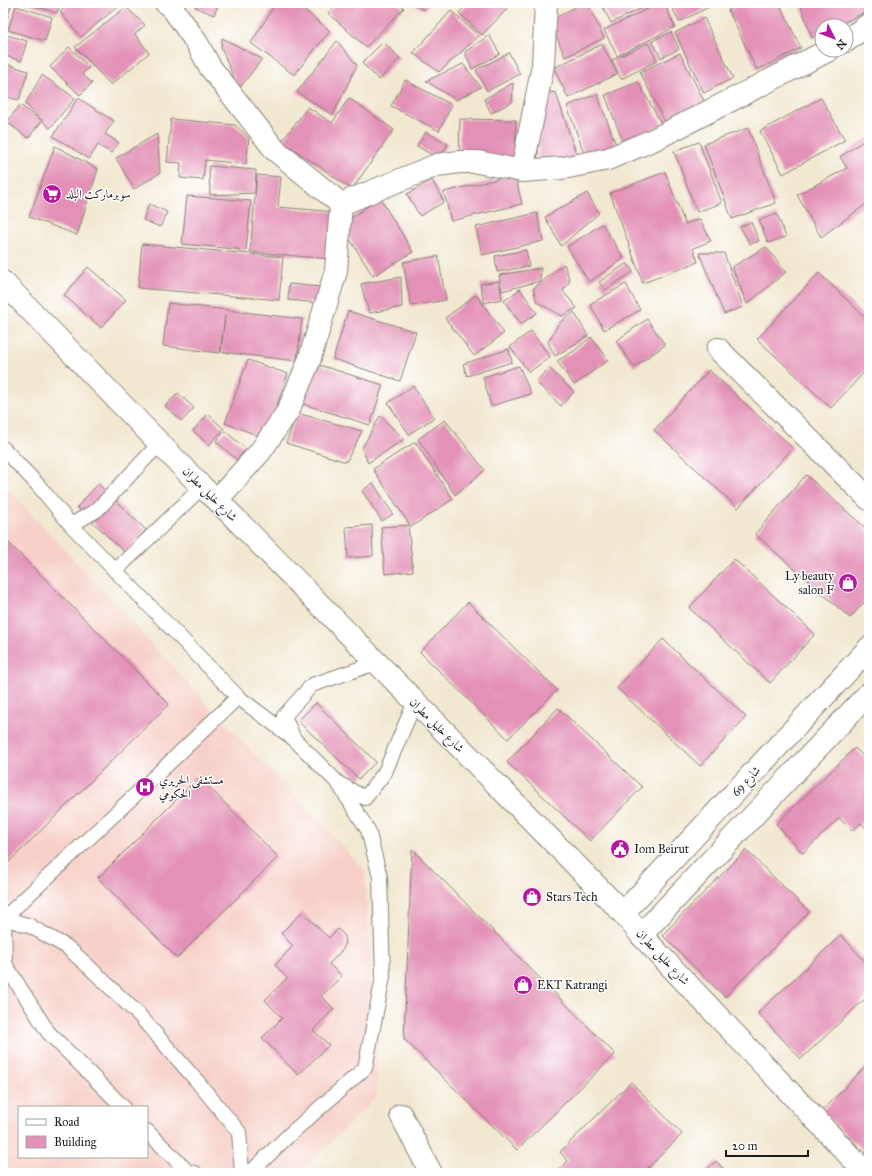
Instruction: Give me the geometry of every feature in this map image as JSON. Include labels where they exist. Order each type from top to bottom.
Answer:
[{"type":"street","points":[[166,3],[173,9],[193,38],[210,67],[276,150],[341,204]]},
{"type":"street","points":[[522,171],[543,65],[546,3]]},
{"type":"street","points":[[854,35],[869,24]]},
{"type":"street","points":[[341,204],[437,165],[458,162],[478,162],[522,171],[562,168],[608,159],[655,139],[814,58]]},
{"type":"street","points":[[209,493],[260,452],[288,411],[309,361],[336,271],[341,204]]},
{"type":"street","name":"شارع خليل مطران","points":[[3,282],[623,913],[641,935],[866,1173]]},
{"type":"street","points":[[718,349],[869,499]]},
{"type":"street","name":"شارع 69","points":[[623,913],[869,648]]},
{"type":"street","points":[[641,935],[869,693]]},
{"type":"street","points":[[401,1115],[431,1173]]},
{"type":"lane","points":[[71,525],[97,510],[160,443]]},
{"type":"lane","points":[[3,448],[38,485],[71,525],[238,696],[294,739],[338,783],[368,830],[380,877],[383,977],[365,1068],[289,1135],[250,1173]]},
{"type":"lane","points":[[115,571],[209,493]]},
{"type":"lane","points":[[294,739],[284,716],[312,685],[376,663]]},
{"type":"lane","points":[[122,1106],[48,1032],[5,964],[3,918],[168,764],[238,696]]},
{"type":"lane","points":[[338,783],[365,798],[385,772],[415,702]]},
{"type":"lane","points":[[3,918],[30,926],[67,947],[139,1015],[239,1132],[242,1173]]},
{"type":"lane","points":[[148,1132],[188,1172],[195,1173]]},
{"type":"shaded area","name":"مستشفى الحريري الحكومي","points":[[3,483],[207,704],[365,870],[378,1095],[300,1173],[3,1173]]},
{"type":"building","points":[[3,3],[12,3],[3,32]]},
{"type":"building","points":[[24,3],[60,3],[57,13]]},
{"type":"building","points":[[69,3],[122,3],[81,37],[60,12]]},
{"type":"building","points":[[197,3],[219,3],[214,15],[195,7]]},
{"type":"building","points":[[276,3],[296,3],[330,31],[294,75],[251,43]]},
{"type":"building","points":[[337,3],[397,3],[404,8],[366,47],[328,13]]},
{"type":"building","points":[[411,3],[431,3],[424,10]]},
{"type":"building","points":[[468,3],[505,3],[509,7],[482,35],[459,13]]},
{"type":"building","points":[[582,3],[587,3],[604,38],[565,57],[550,21]]},
{"type":"building","points":[[601,3],[647,3],[648,5],[611,23]]},
{"type":"building","points":[[660,3],[664,3],[675,27],[617,56],[604,30]]},
{"type":"building","points":[[670,3],[717,3],[679,22]]},
{"type":"building","points":[[743,3],[779,3],[801,48],[757,70],[728,10]]},
{"type":"building","points":[[800,3],[863,3],[867,11],[853,18],[814,18],[814,37],[812,38]]},
{"type":"building","points":[[16,6],[52,17],[45,41],[8,30]]},
{"type":"building","points":[[126,7],[145,25],[135,34],[149,53],[111,85],[75,47]]},
{"type":"building","points":[[451,11],[479,36],[439,72],[413,53]]},
{"type":"building","points":[[704,18],[733,78],[704,93],[675,33]]},
{"type":"building","points":[[671,32],[679,49],[661,58],[652,41]]},
{"type":"building","points":[[3,34],[27,41],[21,61],[3,55]]},
{"type":"building","points":[[489,35],[500,54],[472,69],[465,52]]},
{"type":"building","points":[[222,38],[262,59],[239,89],[221,48]]},
{"type":"building","points":[[337,41],[357,65],[333,115],[297,92]]},
{"type":"building","points":[[383,42],[400,58],[379,80],[362,63]]},
{"type":"building","points":[[648,43],[657,61],[621,79],[612,60]]},
{"type":"building","points":[[602,44],[617,74],[568,98],[554,68]]},
{"type":"building","points":[[69,47],[89,67],[82,74],[92,83],[80,95],[50,67]]},
{"type":"building","points":[[509,53],[520,74],[487,91],[476,70]]},
{"type":"building","points":[[680,53],[705,103],[665,122],[640,72]]},
{"type":"building","points":[[3,63],[28,71],[19,100],[3,96]]},
{"type":"building","points":[[463,64],[481,87],[456,100],[426,81]]},
{"type":"building","points":[[42,75],[75,98],[50,128],[25,104]]},
{"type":"building","points":[[405,80],[452,105],[439,131],[391,106]]},
{"type":"building","points":[[638,82],[662,125],[623,142],[605,95]]},
{"type":"building","points":[[513,83],[512,102],[491,113],[484,99]]},
{"type":"building","points":[[543,91],[556,93],[578,159],[537,166]]},
{"type":"building","points":[[597,94],[616,145],[585,156],[567,106]]},
{"type":"building","points":[[78,98],[114,121],[105,134],[119,143],[111,153],[98,145],[89,159],[53,136]]},
{"type":"building","points":[[349,98],[394,130],[352,189],[282,141],[308,107],[332,123]]},
{"type":"building","points":[[821,98],[845,140],[783,174],[760,131]]},
{"type":"building","points":[[20,105],[42,121],[28,138],[7,122]]},
{"type":"building","points":[[171,119],[235,125],[249,138],[246,164],[205,160],[203,180],[180,178],[181,163],[167,162]]},
{"type":"building","points":[[460,119],[516,120],[515,158],[459,157]]},
{"type":"building","points":[[748,128],[776,203],[732,219],[704,144]]},
{"type":"building","points":[[426,132],[448,144],[439,159],[417,146]]},
{"type":"building","points":[[157,134],[160,173],[134,189],[116,158]]},
{"type":"building","points":[[869,137],[869,202],[821,237],[797,195],[847,168],[840,157]]},
{"type":"building","points":[[699,142],[722,203],[697,212],[674,151]]},
{"type":"building","points":[[55,146],[98,169],[77,235],[29,217]]},
{"type":"building","points":[[209,166],[256,170],[255,193],[210,195]]},
{"type":"building","points":[[665,172],[685,224],[700,219],[711,241],[693,248],[698,262],[643,283],[610,193]]},
{"type":"building","points":[[257,175],[281,177],[278,207],[336,212],[331,259],[250,252]]},
{"type":"building","points":[[515,175],[522,204],[451,221],[444,192]]},
{"type":"building","points":[[432,180],[444,202],[420,216],[407,194]]},
{"type":"building","points":[[587,193],[599,213],[561,246],[545,217]]},
{"type":"building","points":[[187,196],[251,201],[246,250],[182,244]]},
{"type":"building","points":[[380,198],[413,252],[373,276],[341,225]]},
{"type":"building","points":[[149,204],[167,212],[160,227],[143,220]]},
{"type":"building","points":[[537,213],[543,241],[482,255],[476,227]]},
{"type":"building","points":[[777,214],[786,237],[768,243],[759,220]]},
{"type":"building","points":[[751,222],[759,241],[750,244],[740,227]]},
{"type":"building","points":[[602,224],[624,258],[589,282],[567,247]]},
{"type":"building","points":[[142,244],[283,257],[279,300],[138,288]]},
{"type":"building","points":[[766,247],[786,272],[747,304],[732,267]]},
{"type":"building","points":[[526,250],[529,266],[497,272],[495,256]]},
{"type":"building","points":[[699,253],[724,253],[743,307],[724,314]]},
{"type":"building","points":[[438,256],[446,300],[411,306],[403,262]]},
{"type":"building","points":[[627,263],[633,272],[605,290],[599,282]]},
{"type":"building","points":[[564,264],[570,281],[563,291],[577,308],[562,316],[537,302],[533,289]]},
{"type":"building","points":[[88,267],[126,300],[101,328],[64,295]]},
{"type":"building","points":[[541,268],[540,281],[502,291],[499,275]]},
{"type":"building","points":[[819,273],[869,321],[869,367],[831,408],[757,339]]},
{"type":"building","points":[[401,277],[402,307],[369,313],[361,284]]},
{"type":"building","points":[[499,281],[502,299],[484,303],[480,284]]},
{"type":"building","points":[[289,284],[320,287],[318,303],[288,300]]},
{"type":"building","points":[[626,284],[640,310],[604,330],[590,304]]},
{"type":"building","points":[[520,289],[537,313],[521,324],[504,301]]},
{"type":"building","points":[[476,295],[504,333],[474,356],[445,318]]},
{"type":"building","points":[[168,303],[302,319],[297,361],[221,352],[225,316],[220,353],[163,346]]},
{"type":"building","points":[[348,311],[416,332],[400,381],[333,359]]},
{"type":"building","points":[[574,312],[588,336],[555,356],[548,342],[559,323]]},
{"type":"building","points":[[647,319],[665,345],[634,367],[616,341]]},
{"type":"building","points":[[531,331],[550,357],[529,372],[510,347]]},
{"type":"building","points":[[591,337],[608,360],[574,385],[557,361],[574,351]]},
{"type":"building","points":[[509,349],[512,362],[467,376],[463,364]]},
{"type":"building","points":[[248,360],[288,374],[265,438],[225,423]]},
{"type":"building","points":[[316,364],[383,385],[370,425],[303,404]]},
{"type":"building","points":[[519,366],[531,394],[491,406],[483,377]]},
{"type":"building","points":[[549,368],[574,392],[561,406],[536,382]]},
{"type":"building","points":[[709,370],[793,448],[738,508],[654,430]]},
{"type":"building","points":[[413,386],[434,418],[409,434],[388,403]]},
{"type":"building","points":[[178,393],[194,408],[182,421],[165,406]]},
{"type":"building","points":[[297,413],[362,431],[346,462],[286,443]]},
{"type":"building","points":[[208,414],[224,429],[209,445],[193,431]]},
{"type":"building","points":[[380,416],[404,439],[368,463],[362,448]]},
{"type":"building","points":[[445,420],[485,470],[455,495],[418,439]]},
{"type":"building","points":[[225,431],[246,449],[237,460],[216,441]]},
{"type":"building","points":[[415,442],[453,499],[411,527],[373,469]]},
{"type":"building","points":[[806,475],[869,531],[869,597],[850,618],[755,534]]},
{"type":"building","points":[[373,483],[393,514],[382,521],[362,491]]},
{"type":"building","points":[[98,484],[146,530],[125,553],[77,507]]},
{"type":"building","points":[[372,525],[373,556],[348,558],[346,527]]},
{"type":"building","points":[[408,525],[413,571],[385,574],[381,527]]},
{"type":"building","points":[[3,537],[169,704],[3,868]]},
{"type":"building","points":[[734,559],[815,634],[770,683],[689,608]]},
{"type":"building","points":[[468,602],[557,690],[508,739],[420,652]]},
{"type":"building","points":[[663,639],[746,717],[700,766],[617,688]]},
{"type":"building","points":[[316,703],[376,762],[359,779],[298,721]]},
{"type":"building","points":[[558,708],[642,787],[590,841],[507,762]]},
{"type":"building","points":[[855,748],[869,762],[869,831],[861,823],[852,831],[839,818],[803,853],[776,824]]},
{"type":"building","points":[[199,777],[278,857],[177,958],[98,878]]},
{"type":"building","points":[[412,849],[615,1054],[517,1150],[404,1039]]},
{"type":"building","points":[[746,850],[809,912],[725,997],[662,935]]},
{"type":"building","points":[[302,912],[329,938],[338,929],[345,936],[344,948],[329,964],[342,976],[321,996],[334,1009],[313,1030],[329,1045],[298,1075],[262,1038],[282,1018],[265,1000],[287,978],[275,965],[293,946],[281,933]]},
{"type":"building","points":[[841,935],[869,966],[869,995],[801,1059],[758,1013]]},
{"type":"building","points":[[869,1063],[869,1149],[865,1153],[822,1111]]},
{"type":"building","points":[[631,1082],[682,1134],[643,1173],[555,1173],[568,1161],[560,1152]]},
{"type":"building","points":[[716,1161],[727,1173],[703,1173]]},
{"type":"place","name":"سوبرماركت البلد","points":[[52,194]]},
{"type":"place","name":"Ly beauty salon F","points":[[848,583]]},
{"type":"place","name":"مستشفى الحريري الحكومي","points":[[145,787]]},
{"type":"place","name":"Iom Beirut","points":[[620,849]]},
{"type":"place","name":"Stars Tech","points":[[532,897]]},
{"type":"place","name":"EKT Katrangi","points":[[523,985]]}]
